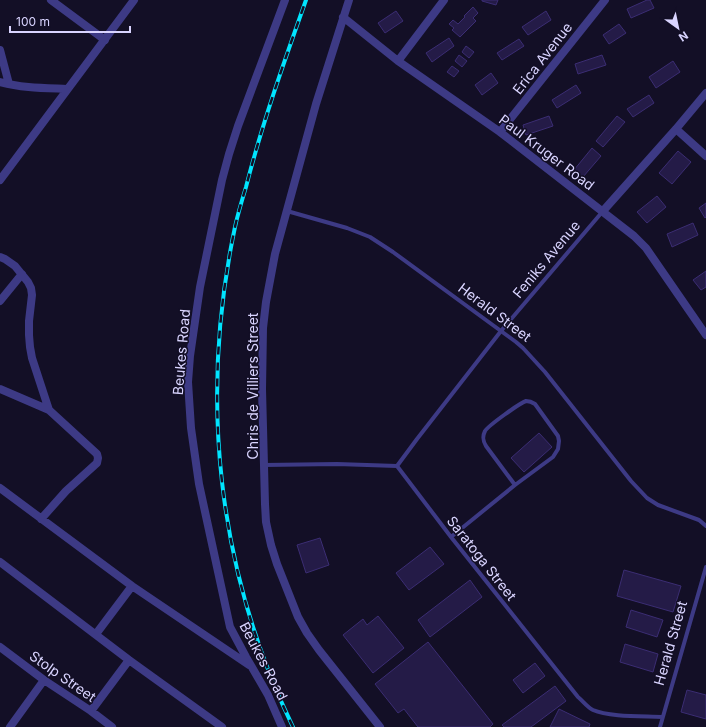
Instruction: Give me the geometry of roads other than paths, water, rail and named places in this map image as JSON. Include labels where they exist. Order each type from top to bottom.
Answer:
[{"type":"street","points":[[51,0],[104,40]]},
{"type":"street","name":"Beukes Road","points":[[282,727],[268,695],[230,627],[226,614],[197,470],[191,428],[188,382],[190,356],[200,287],[222,180],[238,126],[285,0]]},
{"type":"street","name":"Chris de Villiers Street","points":[[349,0],[316,104],[286,211],[275,254],[266,302],[263,328],[262,390],[266,522],[277,564],[298,617],[319,650],[380,727]]},
{"type":"street","points":[[398,61],[444,0]]},
{"type":"street","name":"Erica Avenue","points":[[500,132],[605,0]]},
{"type":"street","points":[[0,180],[104,40],[130,1]]},
{"type":"street","name":"Paul Kruger Road","points":[[343,17],[398,61],[500,132],[634,236],[646,248],[706,335]]},
{"type":"street","points":[[0,50],[9,84]]},
{"type":"street","points":[[0,82],[67,89]]},
{"type":"street","name":"Feniks Avenue","points":[[603,211],[706,93]]},
{"type":"street","points":[[676,129],[706,156]]},
{"type":"street","points":[[0,257],[11,262],[22,274],[31,288],[28,335],[32,358],[49,410]]},
{"type":"street","points":[[0,301],[22,274]]},
{"type":"street","points":[[0,389],[49,410],[98,456],[97,462],[94,466],[66,491],[42,519]]},
{"type":"street","points":[[0,488],[132,586],[252,667]]},
{"type":"street","points":[[0,562],[129,660],[222,727]]},
{"type":"street","points":[[96,634],[132,586]]},
{"type":"street","name":"Stolp Street","points":[[0,647],[44,680],[91,711],[112,727]]},
{"type":"street","points":[[91,711],[129,660]]},
{"type":"street","points":[[10,727],[44,680]]},
{"type":"lane","name":"Herald Street","points":[[286,211],[347,228],[370,237],[393,252],[516,342],[533,358],[578,412],[631,481],[648,498],[658,505],[699,520],[706,526]]},
{"type":"lane","name":"Feniks Avenue","points":[[398,466],[417,439],[501,331],[603,211]]},
{"type":"lane","points":[[451,537],[515,485],[553,457],[558,449],[558,436],[535,404],[530,401],[523,402],[498,420],[485,432],[483,438],[484,443],[515,485]]},
{"type":"lane","points":[[264,465],[337,464],[398,466]]},
{"type":"lane","name":"Saratoga Street","points":[[398,466],[451,537],[578,697],[591,709],[600,712],[609,714],[662,717]]},
{"type":"lane","name":"Herald Street","points":[[660,727],[706,567]]},
{"type":"railway","points":[[293,727],[267,667],[247,607],[232,545],[222,482],[217,419],[218,355],[224,291],[237,217],[266,116],[306,0]]}]
